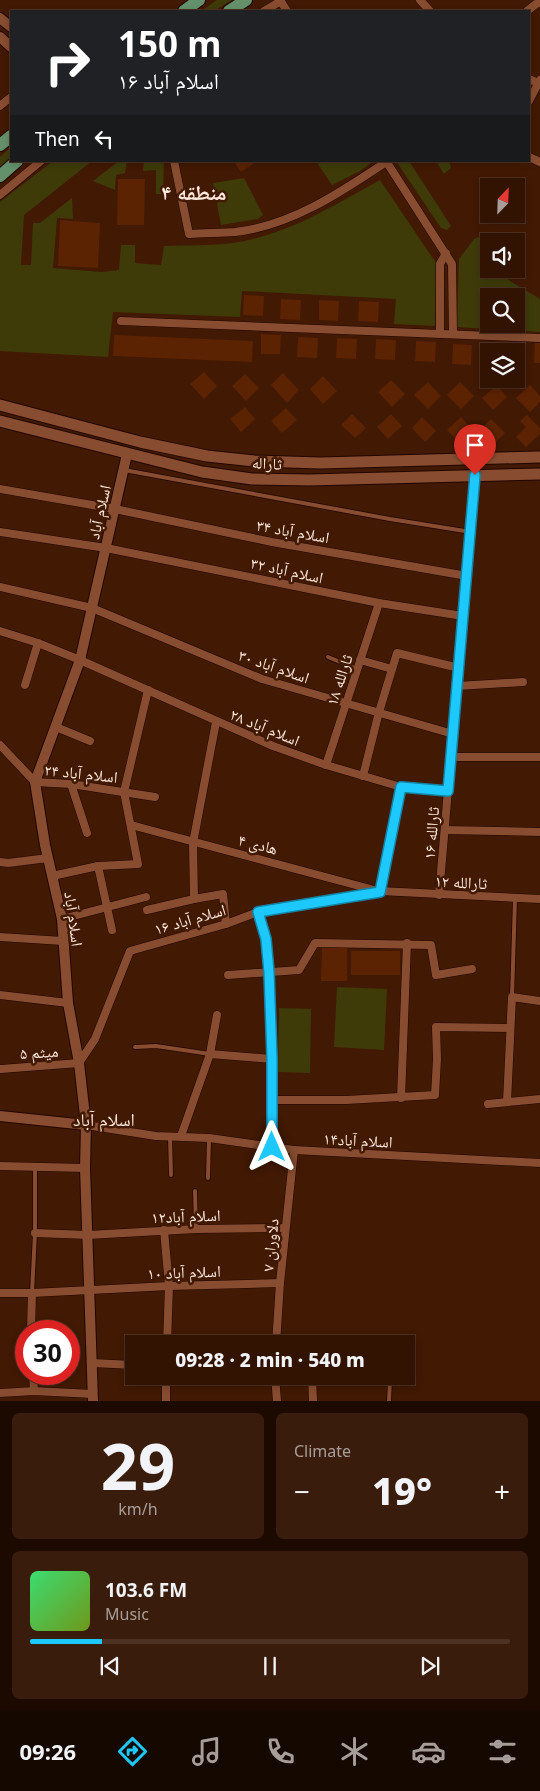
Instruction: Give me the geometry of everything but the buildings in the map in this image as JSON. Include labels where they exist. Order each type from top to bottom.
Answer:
[{"type":"main road","points":[[185,10],[199,0]]},
{"type":"main road","points":[[231,10],[246,0]]},
{"type":"main road","points":[[0,146],[10,137]]},
{"type":"main road","points":[[0,176],[16,162]]},
{"type":"main road","name":"ثاراله","points":[[0,405],[140,442],[207,456],[273,462],[321,463],[540,457]]},
{"type":"main road","name":"ثاراله","points":[[0,421],[202,472],[252,479],[384,479],[540,474]]},
{"type":"main road","points":[[383,462],[384,479]]},
{"type":"street","points":[[420,0],[429,10]]},
{"type":"street","points":[[266,10],[280,1]]},
{"type":"street","points":[[527,10],[540,3]]},
{"type":"street","points":[[0,18],[10,26]]},
{"type":"street","points":[[0,37],[10,46]]},
{"type":"street","points":[[530,99],[539,82]]},
{"type":"street","points":[[0,106],[10,98]]},
{"type":"street","points":[[0,195],[41,162]]},
{"type":"street","points":[[174,162],[189,234],[236,232],[275,222],[303,212],[386,162],[452,264],[453,334]]},
{"type":"street","points":[[440,334],[440,264],[446,253]]},
{"type":"street","points":[[121,321],[540,338]]},
{"type":"street","name":"اسلام آباد","points":[[93,1397],[85,1168],[86,1125],[79,1063],[68,1003],[62,919],[48,858],[35,782],[80,660],[127,454]]},
{"type":"street","name":"ثارالله ۱۶","points":[[439,895],[475,475]]},
{"type":"street","name":"اسلام آباد ۳۴","points":[[0,489],[115,509],[272,542],[467,576]]},
{"type":"street","name":"اسلام آباد ۳۲","points":[[0,532],[106,548],[379,603],[463,616]]},
{"type":"street","name":"اسلام آباد ۳۰","points":[[0,588],[92,608],[262,679],[453,734]]},
{"type":"street","name":"ثارالله ۱۸","points":[[326,765],[379,603]]},
{"type":"street","name":"اسلام آباد ۲۸","points":[[0,631],[38,643],[80,660],[216,722],[273,746],[326,765],[401,787],[448,791]]},
{"type":"street","points":[[25,685],[38,643]]},
{"type":"street","points":[[363,776],[378,712],[397,653],[459,668]]},
{"type":"street","points":[[360,660],[392,669]]},
{"type":"street","points":[[457,686],[523,682]]},
{"type":"street","points":[[52,876],[98,866],[138,864],[124,792],[148,690]]},
{"type":"street","points":[[194,899],[193,842],[216,722]]},
{"type":"street","points":[[56,727],[90,741]]},
{"type":"street","points":[[0,745],[35,782]]},
{"type":"street","points":[[451,757],[540,757]]},
{"type":"street","name":"اسلام آباد ۲۴","points":[[35,782],[71,784],[155,797]]},
{"type":"street","points":[[71,784],[87,833]]},
{"type":"street","points":[[380,892],[401,787]]},
{"type":"street","name":"هادی ۴","points":[[131,825],[380,892]]},
{"type":"street","points":[[445,830],[540,832]]},
{"type":"street","points":[[1,861],[48,858]]},
{"type":"street","points":[[98,866],[112,930]]},
{"type":"street","name":"ثارالله ۱۲","points":[[380,892],[540,899]]},
{"type":"street","name":"اسلام آباد ۱۶","points":[[79,1063],[95,1039],[130,951],[226,924],[258,912],[380,892]]},
{"type":"street","points":[[147,910],[223,894],[226,924]]},
{"type":"street","points":[[62,919],[146,897]]},
{"type":"street","points":[[258,912],[266,939],[269,972],[272,1058],[272,1147]]},
{"type":"street","points":[[0,937],[63,940]]},
{"type":"street","points":[[228,975],[299,970],[315,943],[407,943],[431,945],[436,975],[472,969]]},
{"type":"street","points":[[401,1098],[407,943]]},
{"type":"street","points":[[0,995],[68,1003]]},
{"type":"street","points":[[507,1102],[512,997],[540,1000]]},
{"type":"street","points":[[181,1136],[210,1054],[217,1015]]},
{"type":"street","points":[[272,1100],[401,1098],[435,1095],[438,1059],[436,1026],[510,1028]]},
{"type":"street","points":[[210,1054],[272,1058]]},
{"type":"street","name":"میثم ۵","points":[[1,1069],[79,1063]]},
{"type":"street","points":[[488,1104],[540,1099]]},
{"type":"street","points":[[0,1116],[86,1125]]},
{"type":"street","name":"اسلام آباد۱۴","points":[[86,1125],[170,1136],[209,1138],[294,1150],[540,1163]]},
{"type":"street","name":"دلاوران ۷","points":[[277,1335],[280,1282],[294,1150]]},
{"type":"street","points":[[0,1166],[85,1168]]},
{"type":"street","name":"اسلام آباد۱۲","points":[[35,1233],[88,1235],[196,1228],[285,1228]]},
{"type":"street","points":[[164,1230],[169,1286],[167,1335]]},
{"type":"street","name":"اسلام آباد ۱۰","points":[[0,1293],[280,1282]]},
{"type":"street","points":[[31,1320],[32,1293]]},
{"type":"street","points":[[92,1363],[125,1365]]},
{"type":"street","points":[[34,1385],[34,1391]]},
{"type":"street","points":[[166,1385],[166,1401]]},
{"type":"street","points":[[275,1385],[277,1401]]},
{"type":"street","points":[[312,1385],[313,1401]]},
{"type":"street","points":[[0,1393],[34,1391],[93,1397]]},
{"type":"lane","points":[[124,470],[470,532]]},
{"type":"lane","points":[[328,657],[357,669]]},
{"type":"lane","points":[[512,997],[515,899]]},
{"type":"lane","points":[[135,1046],[156,1046],[210,1054]]},
{"type":"lane","points":[[170,1136],[171,1175]]},
{"type":"lane","points":[[208,1178],[209,1138]]},
{"type":"lane","points":[[32,1293],[36,1167]]},
{"type":"lane","points":[[195,1191],[196,1228]]},
{"type":"lane","points":[[389,1401],[390,1385]]},
{"type":"shaded area","points":[[217,0],[232,0],[216,10],[202,10]]},
{"type":"shaded area","points":[[10,148],[10,159],[0,168],[0,157]]},
{"type":"shaded area","points":[[52,162],[91,162],[24,215],[21,265],[31,265],[33,223],[40,223],[72,198],[73,219],[57,218],[53,268],[101,272],[119,270],[121,245],[135,245],[135,263],[161,265],[164,246],[233,243],[253,239],[309,218],[380,180],[436,263],[435,326],[394,324],[396,299],[242,291],[240,317],[113,312],[108,357],[0,351],[0,202]]},
{"type":"shaded area","points":[[118,162],[127,162],[125,173],[116,175],[115,190],[93,181]]},
{"type":"shaded area","points":[[144,162],[164,162],[163,194],[156,194],[156,170],[143,171]]},
{"type":"shaded area","points":[[317,162],[371,163],[360,171],[332,185]]},
{"type":"shaded area","points":[[397,162],[410,162],[451,226],[447,230],[441,228]]},
{"type":"shaded area","points":[[437,162],[449,162],[451,168],[444,174]]},
{"type":"shaded area","points":[[244,178],[263,215],[258,219],[221,225],[213,183]]},
{"type":"shaded area","points":[[480,236],[480,278],[505,278],[522,288],[480,288],[480,328],[457,327],[459,259],[474,239]]},
{"type":"shaded area","points":[[525,290],[540,299],[540,332],[525,331]]},
{"type":"shaded area","points":[[337,987],[387,989],[384,1050],[334,1047]]},
{"type":"shaded area","points":[[279,1008],[311,1009],[310,1073],[278,1072]]},
{"type":"district","name":"منطقه ۴","points":[[194,192]]},
{"type":"district","name":"اسلام آباد","points":[[104,1119]]},
{"type":"route","points":[[272,1147],[272,1058],[269,972],[266,939],[258,912],[380,892],[401,787],[448,791],[475,475]]}]
